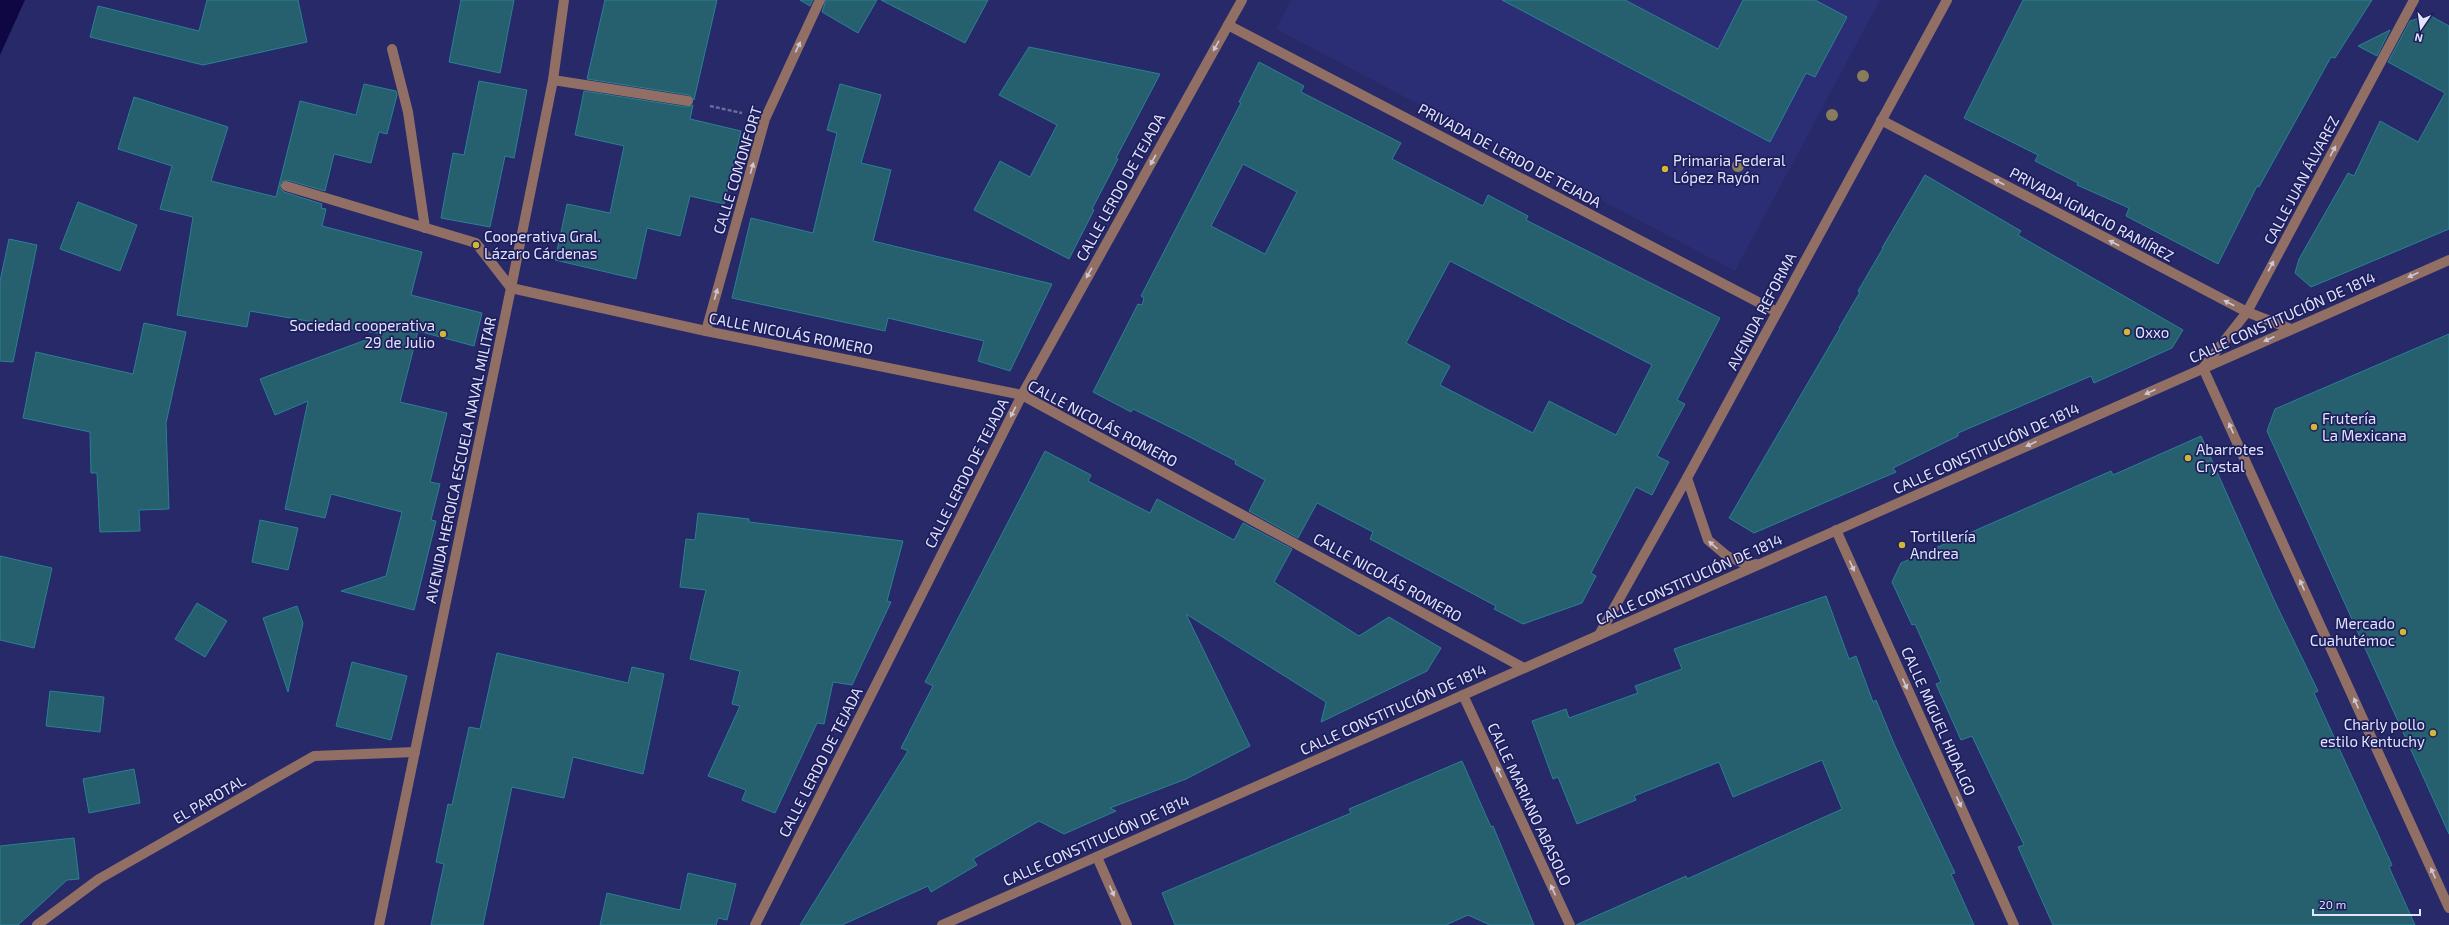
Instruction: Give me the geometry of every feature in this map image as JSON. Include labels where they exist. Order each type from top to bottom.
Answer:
[{"type":"street","name":"AVENIDA HEROICA ESCUELA NAVAL MILITAR","points":[[379,925],[553,80],[564,0]]},
{"type":"street","name":"CALLE COMONFORT","points":[[706,331],[766,118],[820,0]]},
{"type":"street","name":"CALLE LERDO DE TEJADA","points":[[756,925],[1022,395],[1242,0]]},
{"type":"street","name":"AVENIDA REFORMA","points":[[1599,635],[1687,478],[1946,0]]},
{"type":"street","name":"CALLE JUAN ÁLVAREZ","points":[[2204,368],[2246,312],[2414,0]]},
{"type":"street","name":"PRIVADA DE LERDO DE TEJADA","points":[[1228,25],[1777,312]]},
{"type":"street","points":[[392,49],[408,112],[425,228]]},
{"type":"street","points":[[553,80],[688,101]]},
{"type":"street","name":"PRIVADA IGNACIO RAMÍREZ","points":[[1882,120],[2246,312],[2291,329]]},
{"type":"street","points":[[286,186],[476,243],[511,288]]},
{"type":"street","name":"CALLE CONSTITUCIÓN DE 1814","points":[[942,925],[2449,260]]},
{"type":"street","name":"CALLE NICOLÁS ROMERO","points":[[511,288],[706,331],[1022,395],[1524,668]]},
{"type":"street","points":[[2204,368],[2449,908]]},
{"type":"street","points":[[1687,478],[1708,540],[1727,556],[1750,566],[1786,552]]},
{"type":"street","name":"CALLE MIGUEL HIDALGO","points":[[1836,530],[2014,925]]},
{"type":"street","name":"CALLE MARIANO ABASOLO","points":[[1463,695],[1570,925]]},
{"type":"street","name":"EL PAROTAL","points":[[37,925],[98,879],[314,756],[415,752]]},
{"type":"street","points":[[1097,856],[1127,925]]},
{"type":"path","points":[[688,101],[766,118]]},
{"type":"shaded area","points":[[0,0],[25,0],[0,55]]},
{"type":"shaded area","name":"Primaria Federal López Rayón","points":[[1291,0],[1880,0],[1735,271],[1276,29]]},
{"type":"building","points":[[207,0],[298,0],[307,42],[203,65],[90,37],[98,6],[199,31]]},
{"type":"building","points":[[461,0],[514,0],[500,73],[449,62]]},
{"type":"building","points":[[605,0],[717,0],[694,100],[689,95],[587,79]]},
{"type":"building","points":[[800,0],[813,0],[810,6]]},
{"type":"building","points":[[826,0],[877,0],[858,33],[822,12]]},
{"type":"building","points":[[881,0],[988,0],[965,43]]},
{"type":"building","points":[[1502,0],[1625,0],[1718,49],[1743,0],[1815,0],[1847,17],[1815,77],[1806,73],[1770,142]]},
{"type":"building","points":[[2023,0],[2372,0],[2335,58],[2331,57],[2259,187],[2257,186],[2218,264],[2126,216],[2129,208],[2077,185],[2078,183],[2035,161],[2038,155],[1964,118]]},
{"type":"building","points":[[2429,15],[2449,26],[2449,229],[2311,287],[2295,273],[2299,259],[2348,173],[2354,176],[2380,121],[2418,142],[2445,93],[2388,62],[2410,21]]},
{"type":"building","points":[[2390,30],[2377,56],[2358,46]]},
{"type":"building","points":[[1029,47],[1160,74],[1116,158],[1118,159],[1092,209],[1094,210],[1069,259],[974,210],[1000,161],[1030,177],[1057,125],[999,95]]},
{"type":"building","points":[[1259,62],[1304,86],[1301,92],[1401,143],[1392,159],[1483,206],[1488,195],[1528,216],[1526,220],[1720,318],[1677,400],[1685,404],[1657,456],[1669,462],[1652,495],[1636,487],[1591,573],[1596,576],[1582,603],[1523,624],[1494,609],[1496,606],[1370,539],[1373,532],[1317,503],[1298,538],[1249,511],[1265,480],[1235,464],[1236,461],[1182,433],[1133,409],[1131,412],[1093,392],[1138,304],[1142,305],[1144,298],[1141,296],[1241,103],[1239,102]],"holes":[[[1243,164],[1297,192],[1265,254],[1211,226]],[[1450,261],[1652,365],[1616,435],[1549,401],[1533,433],[1440,385],[1450,366],[1406,343]]]},
{"type":"building","points":[[479,81],[527,90],[514,158],[505,156],[490,227],[441,218],[453,153],[464,155]]},
{"type":"building","points":[[364,84],[396,91],[397,95],[387,134],[379,132],[371,163],[334,154],[325,191],[287,180],[281,182],[280,188],[284,192],[322,204],[321,208],[326,209],[322,226],[422,252],[411,295],[482,313],[474,346],[418,331],[400,402],[447,413],[430,482],[440,484],[431,520],[436,521],[414,610],[341,591],[386,576],[402,512],[331,494],[325,518],[285,509],[308,401],[275,415],[260,379],[382,334],[250,311],[247,327],[177,315],[193,217],[160,209],[172,166],[118,149],[134,97],[228,127],[211,181],[276,197],[300,101],[356,115]]},
{"type":"building","points":[[840,84],[881,95],[861,163],[891,170],[873,241],[1052,284],[1010,371],[978,361],[984,341],[888,318],[885,331],[732,298],[751,218],[813,233],[837,133],[827,130]]},
{"type":"building","points":[[584,91],[687,107],[693,105],[690,119],[741,131],[724,204],[690,196],[680,236],[647,228],[636,279],[555,260],[567,204],[610,213],[624,146],[575,135]]},
{"type":"building","points":[[1925,175],[2021,231],[2018,235],[2183,330],[2172,348],[2094,383],[2091,376],[1958,433],[1958,436],[1893,468],[1896,472],[1754,533],[1729,518],[1840,328],[1860,292],[1858,291]]},
{"type":"building","points":[[78,202],[137,225],[120,271],[60,249]]},
{"type":"building","points":[[9,239],[37,245],[13,362],[0,361],[0,281]]},
{"type":"building","points":[[144,323],[186,332],[166,423],[169,509],[139,510],[140,531],[100,532],[97,473],[91,473],[90,432],[23,418],[36,352],[133,374]]},
{"type":"building","name":"Mercado Cuahutémoc","points":[[2449,334],[2449,834],[2267,431],[2275,409]]},
{"type":"building","points":[[2201,436],[2275,602],[2318,691],[2314,693],[2392,865],[2389,867],[2415,925],[2053,925],[2018,847],[2024,845],[1972,736],[1961,740],[1936,684],[1941,682],[1915,624],[1912,625],[1892,582],[1901,563],[2111,471],[2113,475]]},
{"type":"building","points":[[1045,451],[1091,475],[1088,481],[1150,513],[1157,499],[1234,540],[1243,523],[1292,549],[1274,582],[1359,636],[1389,617],[1441,648],[1427,671],[1321,722],[1326,702],[1186,614],[1250,746],[1186,779],[1110,808],[1116,811],[1064,834],[1039,821],[973,859],[977,865],[931,892],[928,886],[842,925],[800,925],[908,751],[901,748],[933,686],[925,682]]},
{"type":"building","points":[[698,513],[749,519],[749,522],[903,541],[887,601],[891,602],[852,685],[833,682],[824,724],[817,723],[775,813],[742,800],[746,790],[708,776],[740,706],[732,704],[740,671],[690,659],[706,590],[680,587],[686,539],[695,540]]},
{"type":"building","points":[[260,520],[298,528],[288,570],[252,562]]},
{"type":"building","points":[[0,556],[52,568],[34,648],[0,640]]},
{"type":"building","points":[[1826,596],[1849,659],[1856,656],[1873,702],[1876,700],[1895,746],[1955,873],[1951,874],[1974,925],[1576,925],[1686,876],[1687,879],[1842,809],[1822,760],[1733,797],[1719,762],[1634,796],[1636,800],[1577,824],[1558,777],[1553,779],[1532,721],[1566,709],[1569,718],[1638,693],[1635,686],[1682,669],[1674,649]]},
{"type":"building","points":[[197,603],[227,621],[205,657],[175,639]]},
{"type":"building","points":[[297,606],[303,623],[288,692],[263,618]]},
{"type":"building","points":[[497,653],[628,683],[632,667],[664,674],[643,774],[573,757],[564,798],[512,787],[483,925],[431,925],[444,864],[436,862],[448,804],[452,805],[469,727],[480,729]]},
{"type":"building","points":[[352,662],[407,676],[391,740],[336,726]]},
{"type":"building","points":[[50,691],[104,697],[100,732],[46,726]]},
{"type":"building","points":[[1462,761],[1491,827],[1493,826],[1534,925],[1490,925],[1468,915],[1446,925],[1175,925],[1162,893],[1351,813],[1349,809]]},
{"type":"building","points":[[134,769],[140,803],[89,813],[83,779]]},
{"type":"building","points":[[74,838],[79,879],[67,880],[18,925],[0,925],[0,846]]},
{"type":"building","points":[[688,873],[736,884],[727,920],[718,918],[716,925],[600,925],[607,893],[680,910]]},
{"type":"place","name":"Primaria Federal López Rayón","points":[[1665,169]]},
{"type":"place","name":"Cooperativa Gral. Lázaro Cárdenas","points":[[476,245]]},
{"type":"place","name":"Oxxo","points":[[2127,332]]},
{"type":"place","name":"Sociedad cooperativa 29 de Julio","points":[[443,334]]},
{"type":"place","name":"Frutería La Mexicana","points":[[2314,427]]},
{"type":"place","name":"Abarrotes Crystal","points":[[2188,458]]},
{"type":"place","name":"Tortillería Andrea","points":[[1902,545]]},
{"type":"place","name":"Mercado Cuahutémoc","points":[[2403,632]]},
{"type":"place","name":"Charly pollo estilo Kentuchy","points":[[2433,733]]}]
